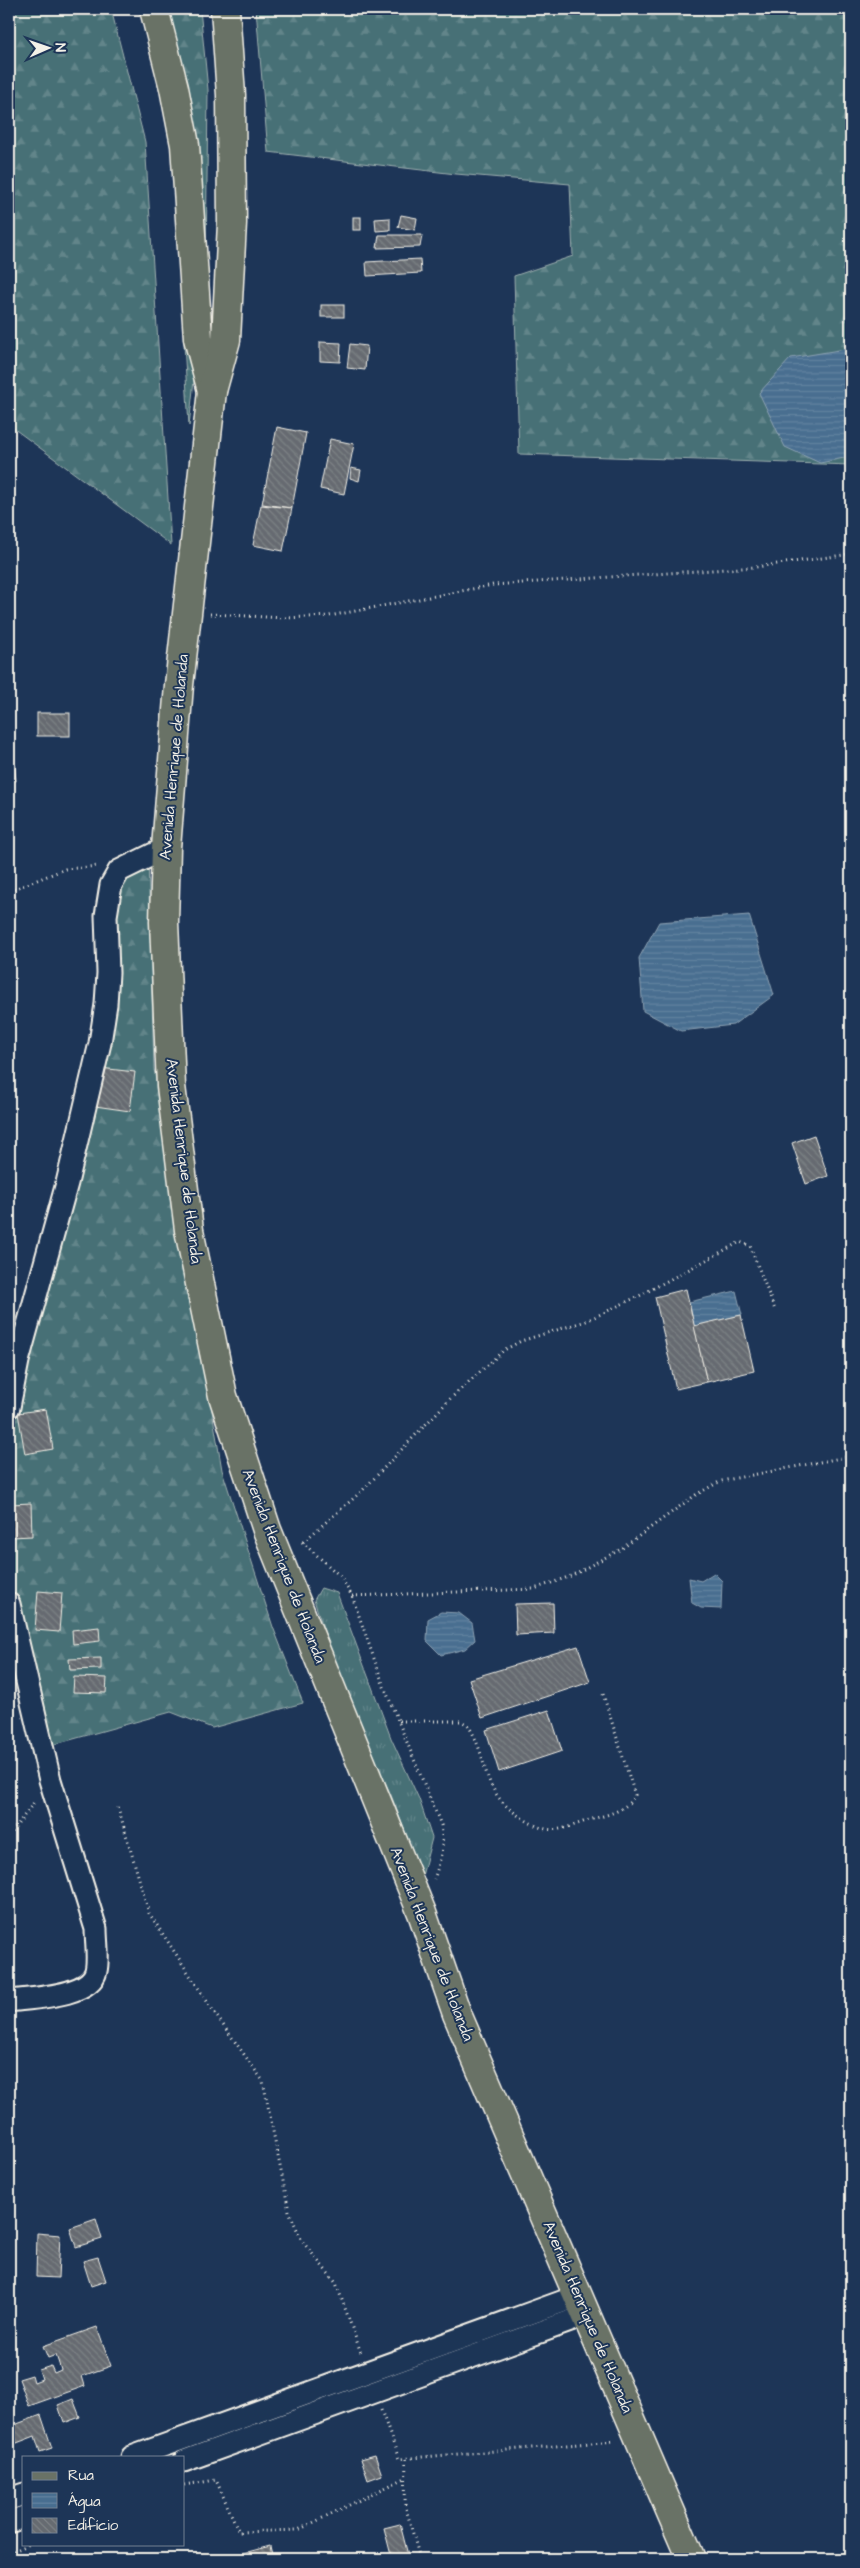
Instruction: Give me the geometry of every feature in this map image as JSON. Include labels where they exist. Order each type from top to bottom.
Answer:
[{"type":"main road","points":[[154,9],[174,88],[185,145],[198,338],[212,391]]},
{"type":"main road","points":[[212,391],[226,340],[232,223],[231,95],[225,9]]},
{"type":"main road","name":"Avenida Henrique de Holanda","points":[[212,391],[187,613],[166,848],[164,922],[171,1086],[189,1230],[223,1396],[267,1530],[422,1913],[457,2014],[691,2559]]},
{"type":"street","points":[[9,1407],[18,1361],[67,1183],[100,1043],[106,1004],[108,973],[106,916],[111,886],[119,871],[166,848]]},
{"type":"street","points":[[9,1604],[50,1780],[96,1929],[96,1972],[86,1986],[57,1995],[9,2001]]},
{"type":"street","points":[[135,2456],[367,2372],[582,2305]]},
{"type":"street","points":[[185,2461],[374,2391],[582,2305]]},
{"type":"street","points":[[9,2499],[22,2495]]},
{"type":"street","points":[[9,2522],[22,2518]]},
{"type":"path","points":[[187,613],[286,618],[329,616],[494,586],[756,567],[851,554]]},
{"type":"path","points":[[9,891],[65,869],[96,866],[119,871]]},
{"type":"path","points":[[303,1542],[362,1491],[480,1370],[504,1350],[520,1341],[586,1321],[639,1296],[740,1242],[750,1246],[775,1310]]},
{"type":"path","points":[[352,1596],[534,1589],[571,1576],[621,1549],[697,1494],[721,1481],[851,1456]]},
{"type":"path","points":[[267,1530],[303,1542],[340,1576],[352,1596],[399,1721],[441,1824],[443,1842],[441,1860],[422,1913]]},
{"type":"path","points":[[399,1721],[461,1721],[468,1725],[498,1799],[509,1809],[535,1826],[546,1831],[558,1830],[622,1809],[635,1795],[603,1694]]},
{"type":"path","points":[[9,1836],[50,1780]]},
{"type":"path","points":[[118,1807],[149,1913],[216,2015],[263,2081],[289,2211],[302,2241],[336,2283],[367,2372]]},
{"type":"path","points":[[374,2391],[399,2459],[597,2441],[640,2440]]},
{"type":"path","points":[[406,2459],[405,2505],[420,2559]]},
{"type":"path","points":[[185,2485],[216,2480],[239,2532],[298,2530],[406,2478]]},
{"type":"path","points":[[9,2553],[25,2546]]},
{"type":"green space","points":[[9,9],[111,9],[145,142],[171,545],[9,425]]},
{"type":"green space","points":[[145,9],[200,9],[208,90],[206,270],[189,426],[170,116]]},
{"type":"green space","points":[[256,9],[851,9],[851,465],[519,454],[514,276],[573,256],[570,184],[456,174],[268,152]]},
{"type":"green space","points":[[148,856],[154,1069],[222,1470],[273,1627],[303,1703],[212,1728],[171,1712],[41,1748],[9,1590],[9,1415],[100,1043],[108,897]]},
{"type":"green space","points":[[321,1588],[337,1593],[391,1738],[419,1799],[432,1838],[422,1876],[391,1795],[344,1692],[314,1600]]},
{"type":"water","points":[[851,348],[851,452],[844,458],[820,463],[785,447],[759,393],[791,358]]},
{"type":"water","points":[[749,915],[774,995],[733,1025],[681,1031],[643,1011],[639,958],[659,922]]},
{"type":"water","points":[[736,1291],[742,1315],[694,1326],[689,1302]]},
{"type":"water","points":[[714,1573],[722,1581],[721,1609],[701,1608],[692,1603],[689,1578],[701,1581]]},
{"type":"water","points":[[441,1612],[459,1613],[472,1623],[475,1640],[465,1649],[441,1655],[427,1641],[428,1619]]},
{"type":"building","points":[[401,215],[417,218],[415,230],[398,227]]},
{"type":"building","points":[[353,217],[361,217],[361,230],[353,230]]},
{"type":"building","points":[[390,218],[390,230],[376,231],[375,219]]},
{"type":"building","points":[[379,235],[422,235],[420,247],[377,248]]},
{"type":"building","points":[[420,259],[421,273],[367,276],[366,262]]},
{"type":"building","points":[[321,305],[344,305],[344,317],[321,317]]},
{"type":"building","points":[[320,342],[341,343],[340,362],[320,361]]},
{"type":"building","points":[[350,344],[367,346],[365,370],[347,368]]},
{"type":"building","points":[[277,427],[306,433],[292,508],[262,504]]},
{"type":"building","points":[[330,439],[354,444],[344,494],[320,489]]},
{"type":"building","points":[[351,468],[361,470],[359,481],[350,478]]},
{"type":"building","points":[[261,505],[292,508],[283,551],[253,545]]},
{"type":"building","points":[[9,694],[11,694],[12,720],[9,720]]},
{"type":"building","points":[[37,713],[70,713],[70,736],[37,736]]},
{"type":"building","points":[[9,750],[13,750],[16,781],[9,781]]},
{"type":"building","points":[[100,1068],[135,1072],[130,1111],[95,1106]]},
{"type":"building","points":[[814,1135],[828,1176],[806,1184],[792,1143]]},
{"type":"building","points":[[686,1289],[707,1382],[676,1389],[655,1297]]},
{"type":"building","points":[[741,1315],[754,1371],[707,1382],[694,1326]]},
{"type":"building","points":[[46,1409],[53,1449],[25,1454],[18,1413]]},
{"type":"building","points":[[31,1503],[32,1536],[12,1537],[11,1504]]},
{"type":"building","points":[[38,1591],[62,1593],[59,1632],[35,1630]]},
{"type":"building","points":[[553,1603],[554,1633],[516,1635],[515,1604]]},
{"type":"building","points":[[99,1627],[100,1641],[73,1644],[72,1630]]},
{"type":"building","points":[[578,1646],[590,1682],[482,1718],[469,1679]]},
{"type":"building","points":[[101,1658],[101,1669],[70,1670],[69,1659]]},
{"type":"building","points":[[74,1677],[107,1678],[106,1693],[73,1692]]},
{"type":"building","points":[[549,1710],[562,1751],[499,1772],[486,1730]]},
{"type":"building","points":[[96,2219],[102,2239],[76,2247],[70,2228]]},
{"type":"building","points":[[37,2233],[60,2235],[58,2278],[36,2277]]},
{"type":"building","points":[[98,2257],[106,2281],[91,2286],[83,2261]]},
{"type":"building","points":[[97,2327],[111,2366],[82,2376],[85,2386],[29,2406],[19,2379],[32,2375],[34,2382],[42,2379],[39,2370],[51,2366],[54,2373],[61,2370],[56,2355],[48,2358],[43,2346]]},
{"type":"building","points":[[73,2399],[80,2417],[64,2423],[58,2405]]},
{"type":"building","points":[[41,2415],[52,2448],[40,2452],[35,2436],[9,2446],[9,2427]]},
{"type":"building","points":[[375,2455],[382,2475],[368,2480],[361,2459]]},
{"type":"building","points":[[400,2524],[408,2555],[392,2559],[384,2528]]},
{"type":"building","points":[[270,2546],[273,2559],[222,2559]]}]
